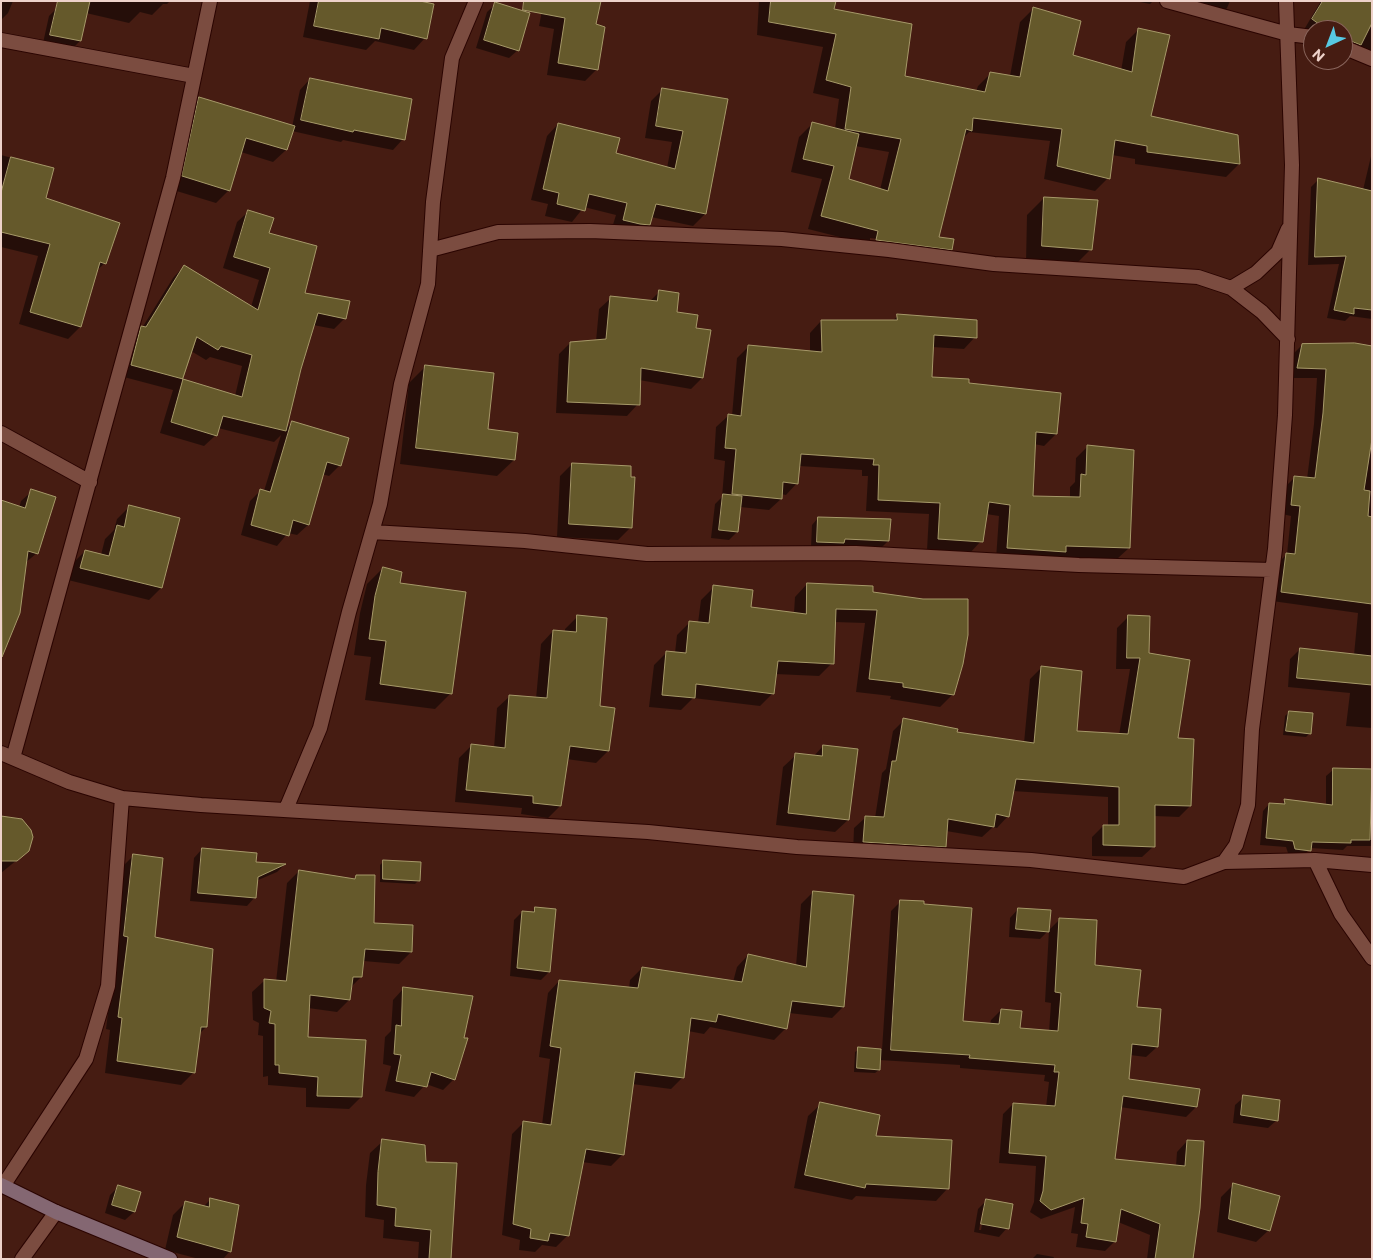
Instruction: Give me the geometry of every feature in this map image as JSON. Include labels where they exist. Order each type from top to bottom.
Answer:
[{"type":"main road","points":[[2,1185],[56,1212],[170,1259]]},
{"type":"street","points":[[210,1],[173,178],[90,482],[7,755],[69,782],[122,798],[200,805],[648,832],[797,847],[1030,860],[1184,877],[1224,862],[1315,860],[1372,865]]},
{"type":"street","points":[[286,809],[320,728],[380,504],[401,384],[428,284],[433,202],[452,58],[476,1]]},
{"type":"street","points":[[1167,1],[1288,34],[1303,36]]},
{"type":"street","points":[[1224,862],[1236,845],[1248,805],[1252,729],[1272,570],[1285,416],[1291,222],[1286,1]]},
{"type":"street","points":[[1,40],[194,76]]},
{"type":"street","points":[[1353,51],[1372,59]]},
{"type":"street","points":[[1231,288],[1256,273],[1278,252],[1291,222]]},
{"type":"street","points":[[430,250],[498,232],[590,231],[782,239],[889,250],[994,264],[1198,276],[1231,288],[1262,312],[1288,339]]},
{"type":"street","points":[[1,433],[90,482]]},
{"type":"street","points":[[372,532],[525,541],[647,554],[856,553],[1079,565],[1272,570]]},
{"type":"street","points":[[2,1185],[86,1059],[108,986],[122,798]]},
{"type":"street","points":[[1315,860],[1341,914],[1372,958]]},
{"type":"street","points":[[22,1259],[56,1212]]},
{"type":"building","points":[[58,1],[90,1],[81,41],[50,35]]},
{"type":"building","points":[[319,1],[420,1],[434,4],[427,39],[381,28],[379,39],[314,26]]},
{"type":"building","points":[[524,1],[601,1],[596,24],[605,27],[598,70],[558,63],[565,18],[523,10]]},
{"type":"building","points":[[771,1],[836,1],[834,9],[912,24],[905,76],[985,92],[990,72],[1020,77],[1033,7],[1081,21],[1073,55],[1132,72],[1138,28],[1170,35],[1151,116],[1238,135],[1240,164],[1147,152],[1147,146],[1115,140],[1110,179],[1057,166],[1062,129],[973,118],[972,131],[966,129],[939,237],[954,239],[952,250],[876,240],[878,231],[821,216],[834,166],[803,159],[812,122],[859,134],[849,179],[888,191],[901,139],[845,129],[851,87],[826,80],[836,34],[769,22]]},
{"type":"building","points":[[1323,1],[1372,1],[1372,23],[1361,45],[1353,42],[1353,20],[1312,19]]},
{"type":"building","points":[[495,2],[530,13],[519,51],[484,40]]},
{"type":"building","points":[[310,78],[412,99],[405,140],[354,130],[353,132],[301,120]]},
{"type":"building","points":[[662,88],[728,99],[706,214],[656,204],[650,225],[623,220],[627,203],[589,194],[585,211],[557,204],[559,193],[543,189],[558,123],[620,138],[616,153],[675,169],[683,131],[656,126]]},
{"type":"building","points":[[199,97],[295,126],[287,150],[246,138],[230,191],[182,176]]},
{"type":"building","points":[[11,157],[54,168],[46,198],[120,223],[106,264],[100,262],[81,327],[30,312],[50,244],[1,232],[1,193]]},
{"type":"building","points":[[1318,178],[1372,191],[1372,310],[1354,308],[1354,314],[1334,310],[1346,256],[1315,257]]},
{"type":"building","points":[[1044,197],[1098,200],[1092,250],[1042,246]]},
{"type":"building","points":[[248,210],[274,218],[269,233],[317,246],[305,293],[350,301],[346,319],[318,313],[301,369],[286,431],[223,416],[217,436],[171,422],[183,379],[131,365],[141,326],[146,327],[184,265],[258,310],[270,268],[234,257]],"holes":[[[197,337],[218,350],[221,346],[252,355],[242,397],[183,379]]]},
{"type":"building","points":[[659,290],[679,293],[677,312],[698,315],[696,328],[711,330],[703,378],[641,368],[640,405],[567,402],[570,342],[606,339],[610,296],[657,301]]},
{"type":"building","points":[[897,314],[977,320],[977,338],[934,335],[932,377],[969,379],[969,383],[1061,393],[1057,434],[1036,432],[1033,496],[1080,497],[1081,474],[1086,475],[1087,445],[1134,450],[1130,548],[1066,546],[1066,552],[1007,548],[1010,505],[989,502],[983,542],[938,539],[940,503],[878,500],[879,465],[873,465],[874,459],[801,454],[798,484],[783,482],[782,499],[732,494],[736,449],[725,448],[728,414],[741,416],[748,345],[822,352],[821,320],[897,320]]},
{"type":"building","points":[[1355,343],[1372,346],[1372,439],[1364,490],[1370,491],[1368,516],[1372,517],[1372,604],[1281,592],[1286,553],[1295,554],[1300,506],[1291,505],[1294,476],[1315,478],[1323,413],[1326,369],[1297,368],[1302,344]]},
{"type":"building","points":[[425,365],[494,373],[488,429],[518,433],[515,460],[416,448]]},
{"type":"building","points":[[292,421],[349,438],[341,466],[327,462],[309,525],[293,520],[289,536],[251,525],[260,489],[270,492]]},
{"type":"building","points":[[572,463],[631,466],[631,477],[635,477],[632,528],[569,524]]},
{"type":"building","points":[[31,489],[56,497],[38,554],[28,551],[20,613],[2,657],[1,500],[25,508]]},
{"type":"building","points":[[723,494],[742,496],[738,532],[719,530]]},
{"type":"building","points":[[129,505],[180,518],[162,588],[80,568],[85,550],[109,556],[117,525],[124,527]]},
{"type":"building","points":[[818,517],[891,519],[889,541],[845,539],[844,543],[817,542]]},
{"type":"building","points":[[383,567],[402,572],[400,583],[466,592],[452,694],[380,684],[386,641],[369,639],[375,596]]},
{"type":"building","points":[[807,583],[873,586],[873,592],[923,599],[968,599],[968,635],[963,664],[954,695],[903,687],[903,683],[869,679],[877,610],[836,609],[834,664],[778,661],[774,694],[696,684],[695,698],[662,695],[666,651],[686,653],[689,621],[709,623],[713,585],[753,590],[751,607],[806,614]]},
{"type":"building","points":[[577,615],[607,618],[600,706],[615,708],[609,751],[570,746],[561,806],[533,803],[533,796],[466,790],[471,744],[505,748],[509,695],[547,698],[553,630],[576,632]]},
{"type":"building","points":[[1128,615],[1150,616],[1149,653],[1190,660],[1178,738],[1194,739],[1191,806],[1155,805],[1155,847],[1103,845],[1103,825],[1119,825],[1119,787],[1016,779],[1009,817],[996,814],[994,827],[948,819],[946,847],[863,842],[865,816],[884,817],[892,761],[896,761],[903,718],[958,729],[957,732],[1034,743],[1041,666],[1082,671],[1077,731],[1128,734],[1140,658],[1127,658]]},
{"type":"building","points":[[1300,648],[1372,656],[1372,685],[1297,678]]},
{"type":"building","points":[[1289,711],[1313,713],[1311,734],[1286,731]]},
{"type":"building","points":[[823,745],[858,749],[849,820],[788,813],[795,753],[822,756]]},
{"type":"building","points":[[1333,768],[1372,769],[1370,840],[1351,840],[1351,843],[1312,842],[1311,851],[1295,849],[1293,841],[1266,838],[1269,803],[1285,804],[1284,799],[1332,805]]},
{"type":"building","points":[[1,816],[22,819],[31,830],[33,837],[29,851],[17,861],[1,861]]},
{"type":"building","points":[[202,848],[257,853],[256,862],[286,864],[258,877],[256,898],[198,893]]},
{"type":"building","points":[[133,854],[163,858],[155,937],[213,949],[207,1027],[201,1027],[195,1073],[117,1061],[122,1018],[118,1017],[128,937],[124,936]]},
{"type":"building","points":[[383,860],[421,862],[420,881],[383,879]]},
{"type":"building","points":[[299,870],[355,879],[356,875],[375,875],[374,923],[413,925],[412,952],[365,949],[362,977],[353,977],[350,1000],[310,995],[308,1037],[366,1040],[362,1097],[317,1096],[318,1077],[279,1073],[279,1065],[275,1065],[275,1024],[269,1023],[271,1011],[264,1008],[264,979],[286,981]]},
{"type":"building","points":[[813,891],[854,895],[844,1007],[792,1001],[787,1029],[718,1014],[716,1022],[691,1018],[684,1078],[635,1072],[624,1155],[586,1149],[569,1236],[550,1233],[548,1241],[530,1238],[531,1229],[513,1224],[523,1121],[551,1125],[561,1048],[550,1046],[559,980],[638,988],[642,967],[742,982],[748,954],[806,967]]},
{"type":"building","points":[[900,900],[924,901],[924,904],[972,908],[963,1021],[999,1024],[1001,1009],[1022,1011],[1020,1028],[1058,1031],[1061,993],[1055,992],[1059,918],[1097,920],[1095,965],[1141,970],[1137,1007],[1161,1009],[1158,1047],[1132,1044],[1129,1079],[1200,1089],[1197,1107],[1123,1096],[1115,1159],[1185,1166],[1187,1140],[1204,1141],[1200,1208],[1193,1259],[1155,1259],[1160,1224],[1121,1209],[1116,1242],[1086,1237],[1088,1224],[1081,1223],[1084,1198],[1051,1210],[1040,1201],[1043,1191],[1046,1156],[1009,1153],[1013,1103],[1055,1106],[1059,1072],[1054,1072],[1055,1065],[969,1058],[970,1055],[891,1050]]},
{"type":"building","points":[[535,907],[556,909],[550,972],[517,968],[522,911],[534,912]]},
{"type":"building","points":[[1018,908],[1051,910],[1049,932],[1016,929]]},
{"type":"building","points":[[403,987],[473,996],[464,1038],[468,1038],[455,1080],[431,1072],[427,1087],[396,1081],[401,1055],[394,1054],[396,1025],[401,1026]]},
{"type":"building","points":[[858,1047],[881,1049],[880,1070],[857,1068]]},
{"type":"building","points":[[1243,1095],[1280,1100],[1278,1121],[1241,1115]]},
{"type":"building","points":[[820,1102],[880,1115],[876,1136],[952,1140],[949,1189],[866,1184],[865,1188],[805,1175]]},
{"type":"building","points":[[382,1139],[425,1145],[426,1162],[457,1163],[451,1259],[429,1259],[431,1230],[395,1226],[396,1208],[377,1205]]},
{"type":"building","points":[[1233,1183],[1280,1196],[1270,1231],[1229,1219]]},
{"type":"building","points":[[118,1185],[141,1192],[135,1212],[112,1205]]},
{"type":"building","points":[[210,1198],[239,1205],[231,1252],[177,1237],[185,1201],[209,1207]]},
{"type":"building","points":[[986,1199],[1013,1204],[1009,1229],[981,1224]]}]
